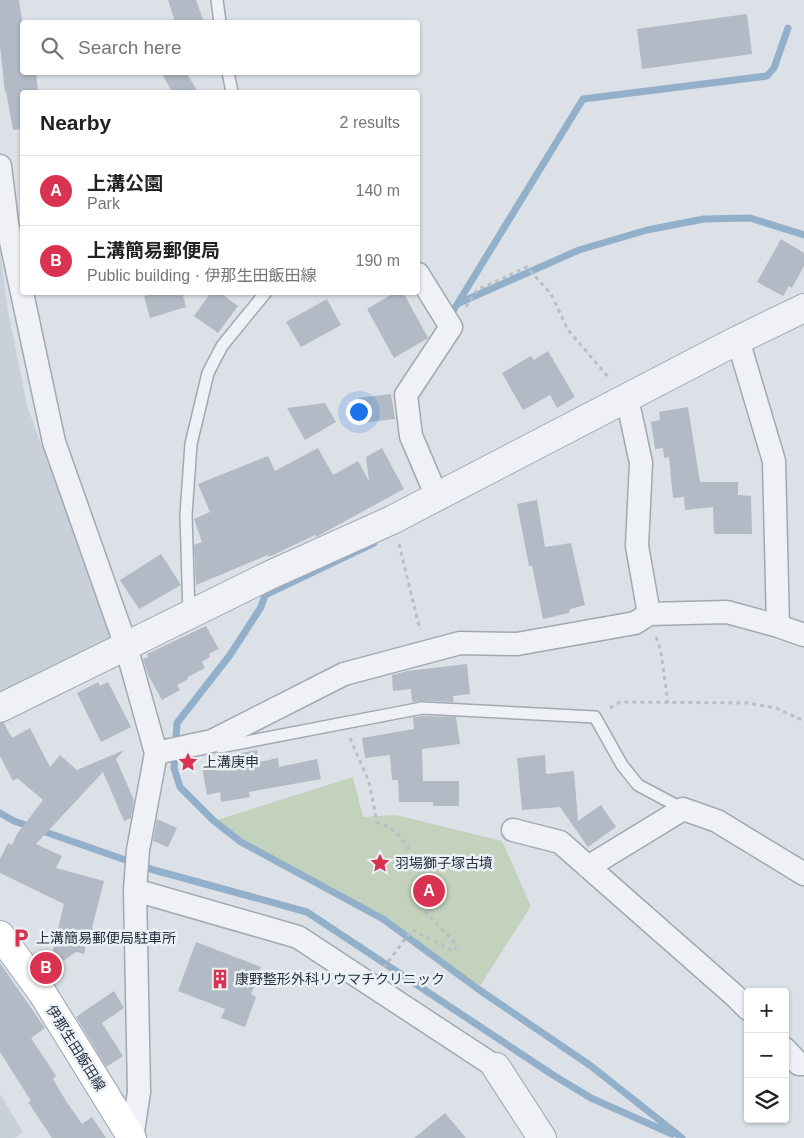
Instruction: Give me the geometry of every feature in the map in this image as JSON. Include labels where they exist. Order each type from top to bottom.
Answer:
[{"type":"main road","name":"伊那生田飯田線","points":[[0,935],[43,994],[132,1138]]},
{"type":"street","points":[[0,166],[7,223],[20,284]]},
{"type":"street","points":[[420,277],[451,327],[406,395],[411,436],[437,496]]},
{"type":"street","points":[[22,295],[54,442],[126,646],[160,752],[138,850],[135,884],[139,1092],[132,1138]]},
{"type":"street","points":[[0,708],[270,575],[392,520],[738,340],[804,308]]},
{"type":"street","points":[[738,340],[774,461],[778,626]]},
{"type":"street","points":[[627,398],[641,463],[637,546],[649,614]]},
{"type":"street","points":[[160,752],[212,741],[344,674],[460,643],[517,644],[636,623],[649,614],[727,612],[804,635]]},
{"type":"street","points":[[588,867],[683,809],[717,821],[804,874]]},
{"type":"street","points":[[513,830],[560,842],[734,994],[744,1005]]},
{"type":"street","points":[[135,884],[298,936],[496,1067],[542,1138]]},
{"type":"street","points":[[789,1053],[799,1064],[804,1064]]},
{"type":"lane","points":[[217,0],[220,20]]},
{"type":"lane","points":[[229,75],[232,90]]},
{"type":"lane","points":[[189,616],[186,515],[190,444],[208,373],[222,346],[264,295]]},
{"type":"lane","points":[[212,741],[220,747],[422,708],[595,717],[622,765],[638,786],[683,809]]},
{"type":"path","points":[[466,308],[477,290],[527,267],[551,294],[568,330],[627,398]]},
{"type":"path","points":[[396,535],[426,652]]},
{"type":"path","points":[[649,614],[661,652],[668,703]]},
{"type":"path","points":[[595,717],[620,702],[748,703],[776,708],[804,721]]},
{"type":"path","points":[[344,723],[368,782],[377,822],[393,830],[405,843],[415,862],[430,904],[425,912],[457,945],[454,950],[412,930],[393,955]]},
{"type":"shaded area","points":[[0,251],[8,311],[27,406],[113,639],[0,698]]},
{"type":"shaded area","points":[[0,1094],[23,1132],[15,1138],[0,1138]]},
{"type":"green space","points":[[353,777],[363,817],[396,815],[502,841],[531,906],[478,989],[383,919],[241,842],[214,821]]},
{"type":"building","points":[[0,0],[19,0],[22,20],[20,20],[20,75],[36,75],[38,90],[20,90],[20,129],[13,130],[5,92],[0,46]]},
{"type":"building","points":[[168,0],[196,0],[203,20],[174,20]]},
{"type":"building","points":[[747,14],[752,54],[642,69],[637,29]]},
{"type":"building","points":[[163,75],[188,75],[197,90],[171,90]]},
{"type":"building","points":[[781,239],[804,253],[804,266],[792,288],[789,286],[783,296],[757,282]]},
{"type":"building","points":[[183,295],[186,307],[150,318],[144,296]]},
{"type":"building","points":[[209,295],[223,295],[238,306],[218,333],[194,316]]},
{"type":"building","points":[[391,295],[405,295],[428,338],[394,358],[367,309]]},
{"type":"building","points":[[327,299],[341,325],[301,347],[286,322]]},
{"type":"building","points":[[548,351],[575,397],[557,408],[550,395],[523,410],[502,373],[531,356],[534,360]]},
{"type":"building","points":[[391,394],[395,419],[361,423],[358,398]]},
{"type":"building","points":[[325,403],[336,422],[305,440],[287,408]]},
{"type":"building","points":[[688,407],[700,482],[738,482],[738,495],[751,496],[752,534],[714,534],[713,507],[685,510],[684,497],[673,498],[669,457],[664,458],[663,448],[655,449],[651,422],[660,420],[659,412]]},
{"type":"building","points":[[318,448],[333,475],[358,461],[369,481],[366,457],[382,448],[404,489],[316,537],[315,535],[269,557],[268,555],[196,585],[194,545],[202,542],[194,519],[210,512],[198,484],[268,456],[275,471]]},
{"type":"building","points":[[537,500],[545,547],[571,543],[585,605],[570,609],[569,613],[543,619],[532,566],[529,566],[517,504]]},
{"type":"building","points":[[161,554],[181,585],[139,609],[120,580]]},
{"type":"building","points":[[206,626],[219,649],[209,654],[210,657],[202,662],[205,668],[177,685],[180,690],[162,700],[148,675],[143,659],[148,657],[147,654]]},
{"type":"building","points":[[467,664],[470,694],[453,696],[454,702],[412,702],[411,689],[393,691],[392,675],[407,671]]},
{"type":"building","points":[[98,682],[100,686],[108,682],[131,727],[101,742],[77,693]]},
{"type":"building","points":[[413,717],[456,717],[460,744],[422,749],[423,781],[459,781],[459,806],[433,806],[433,802],[399,802],[398,780],[392,780],[390,755],[365,758],[362,738],[414,729]]},
{"type":"building","points":[[0,723],[4,723],[12,738],[30,728],[50,767],[60,755],[77,770],[124,750],[116,759],[134,800],[131,818],[124,821],[103,772],[36,844],[62,856],[56,868],[104,881],[92,928],[95,930],[91,946],[86,945],[84,954],[76,952],[48,971],[64,904],[0,873],[0,859],[8,843],[12,845],[17,834],[43,800],[17,778],[13,781],[0,756]]},
{"type":"building","points":[[257,750],[259,762],[278,758],[279,767],[317,759],[321,779],[249,792],[250,797],[221,802],[220,792],[207,795],[202,767],[220,764],[218,757]]},
{"type":"building","points":[[545,755],[546,774],[574,771],[578,821],[601,805],[616,827],[588,847],[560,807],[522,810],[517,758]]},
{"type":"building","points":[[157,819],[177,828],[168,847],[153,841]]},
{"type":"building","name":"康野整形外科リウマチクリニック","points":[[196,942],[261,967],[251,994],[256,997],[245,1027],[221,1018],[225,1009],[178,991]]},
{"type":"building","points":[[0,963],[45,1028],[31,1038],[56,1076],[53,1079],[66,1101],[82,1124],[92,1117],[106,1138],[52,1138],[28,1102],[31,1101],[0,1052]]},
{"type":"building","points":[[114,991],[124,1008],[102,1023],[123,1056],[106,1067],[76,1017]]},
{"type":"building","points":[[445,1113],[466,1138],[414,1138]]},
{"type":"waterway","points":[[453,311],[583,99],[767,76],[774,68],[788,28]]},
{"type":"waterway","points":[[459,303],[579,250],[647,230],[704,219],[750,218],[804,235]]},
{"type":"waterway","points":[[374,543],[265,595],[261,607],[230,655],[177,723],[174,768],[180,787],[214,821],[241,842],[383,919],[478,989],[591,1066],[682,1138]]},
{"type":"waterway","points":[[0,813],[14,821],[154,870],[307,912],[553,1075],[591,1098],[672,1134]]},
{"type":"place","name":"上溝庚申","points":[[188,762]]},
{"type":"place","name":"羽場獅子塚古墳","points":[[380,863]]},
{"type":"place","name":"上溝公園","points":[[429,891]]},
{"type":"place","name":"上溝簡易郵便局駐車所","points":[[21,938]]},
{"type":"place","name":"上溝簡易郵便局","points":[[46,968]]},
{"type":"place","name":"康野整形外科リウマチクリニック","points":[[220,979]]}]
